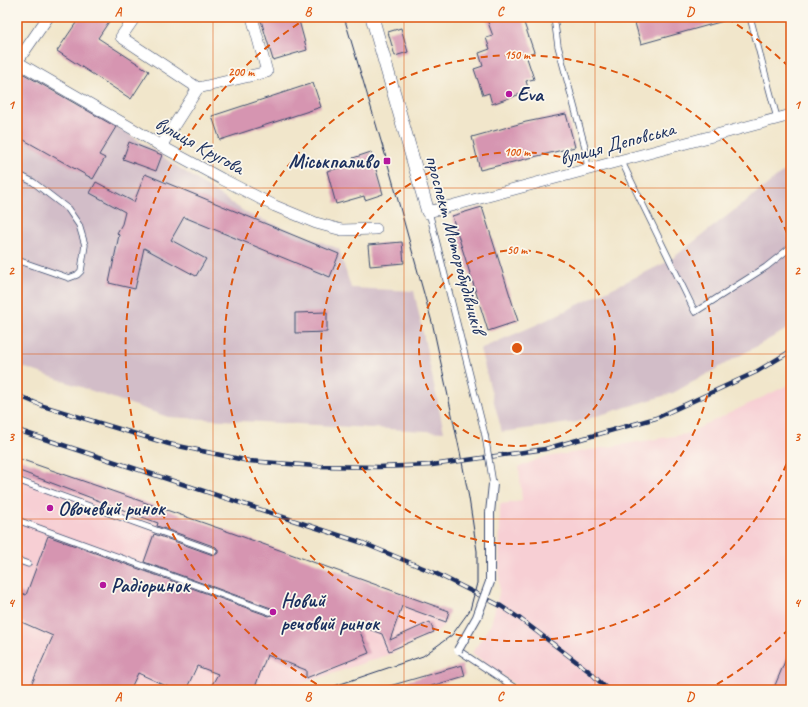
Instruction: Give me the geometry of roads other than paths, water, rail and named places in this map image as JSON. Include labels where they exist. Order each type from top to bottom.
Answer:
[{"type":"street","points":[[17,62],[48,17]]},
{"type":"street","points":[[135,17],[121,37],[198,88]]},
{"type":"street","points":[[161,146],[198,88],[267,72],[252,17]]},
{"type":"street","name":"проспект Моторобудівників","points":[[372,17],[428,212]]},
{"type":"street","name":"вулиця Кругова","points":[[17,62],[161,146],[262,199],[316,223],[342,230],[376,228]]},
{"type":"street","name":"вулиця Деповська","points":[[428,212],[791,115]]},
{"type":"street","points":[[458,650],[477,617],[490,582],[490,513],[493,484]]},
{"type":"lane","points":[[554,17],[558,46],[585,147],[588,170]]},
{"type":"lane","points":[[750,17],[778,118]]},
{"type":"lane","points":[[622,160],[695,312],[766,267],[791,247]]},
{"type":"lane","points":[[17,174],[33,182],[68,209],[79,225],[85,245],[81,271],[77,275],[69,278],[17,260]]},
{"type":"lane","name":"проспект Моторобудівників","points":[[428,212],[485,435],[493,484]]},
{"type":"lane","points":[[17,480],[214,551]]},
{"type":"lane","points":[[17,520],[270,612]]},
{"type":"lane","points":[[17,560],[28,564]]},
{"type":"lane","points":[[458,650],[518,690]]},
{"type":"tram line","points":[[323,690],[423,656],[452,635],[470,610],[477,583],[477,551],[469,498],[433,326],[387,161],[344,17]]},
{"type":"railway","points":[[17,395],[43,406],[169,444],[249,461],[316,466],[378,467],[432,465],[545,449],[656,418],[756,372],[791,351]]},
{"type":"railway","points":[[17,429],[363,543],[435,573],[501,606],[519,618],[590,672],[608,690]]},
{"type":"place","name":"Eva","points":[[509,94]]},
{"type":"place","name":"Міськпаливо","points":[[387,161]]},
{"type":"place","name":"Овочевий ринок","points":[[50,508]]},
{"type":"place","name":"Радіоринок","points":[[103,585]]},
{"type":"place","name":"Новий речовий ринок","points":[[273,612]]}]
